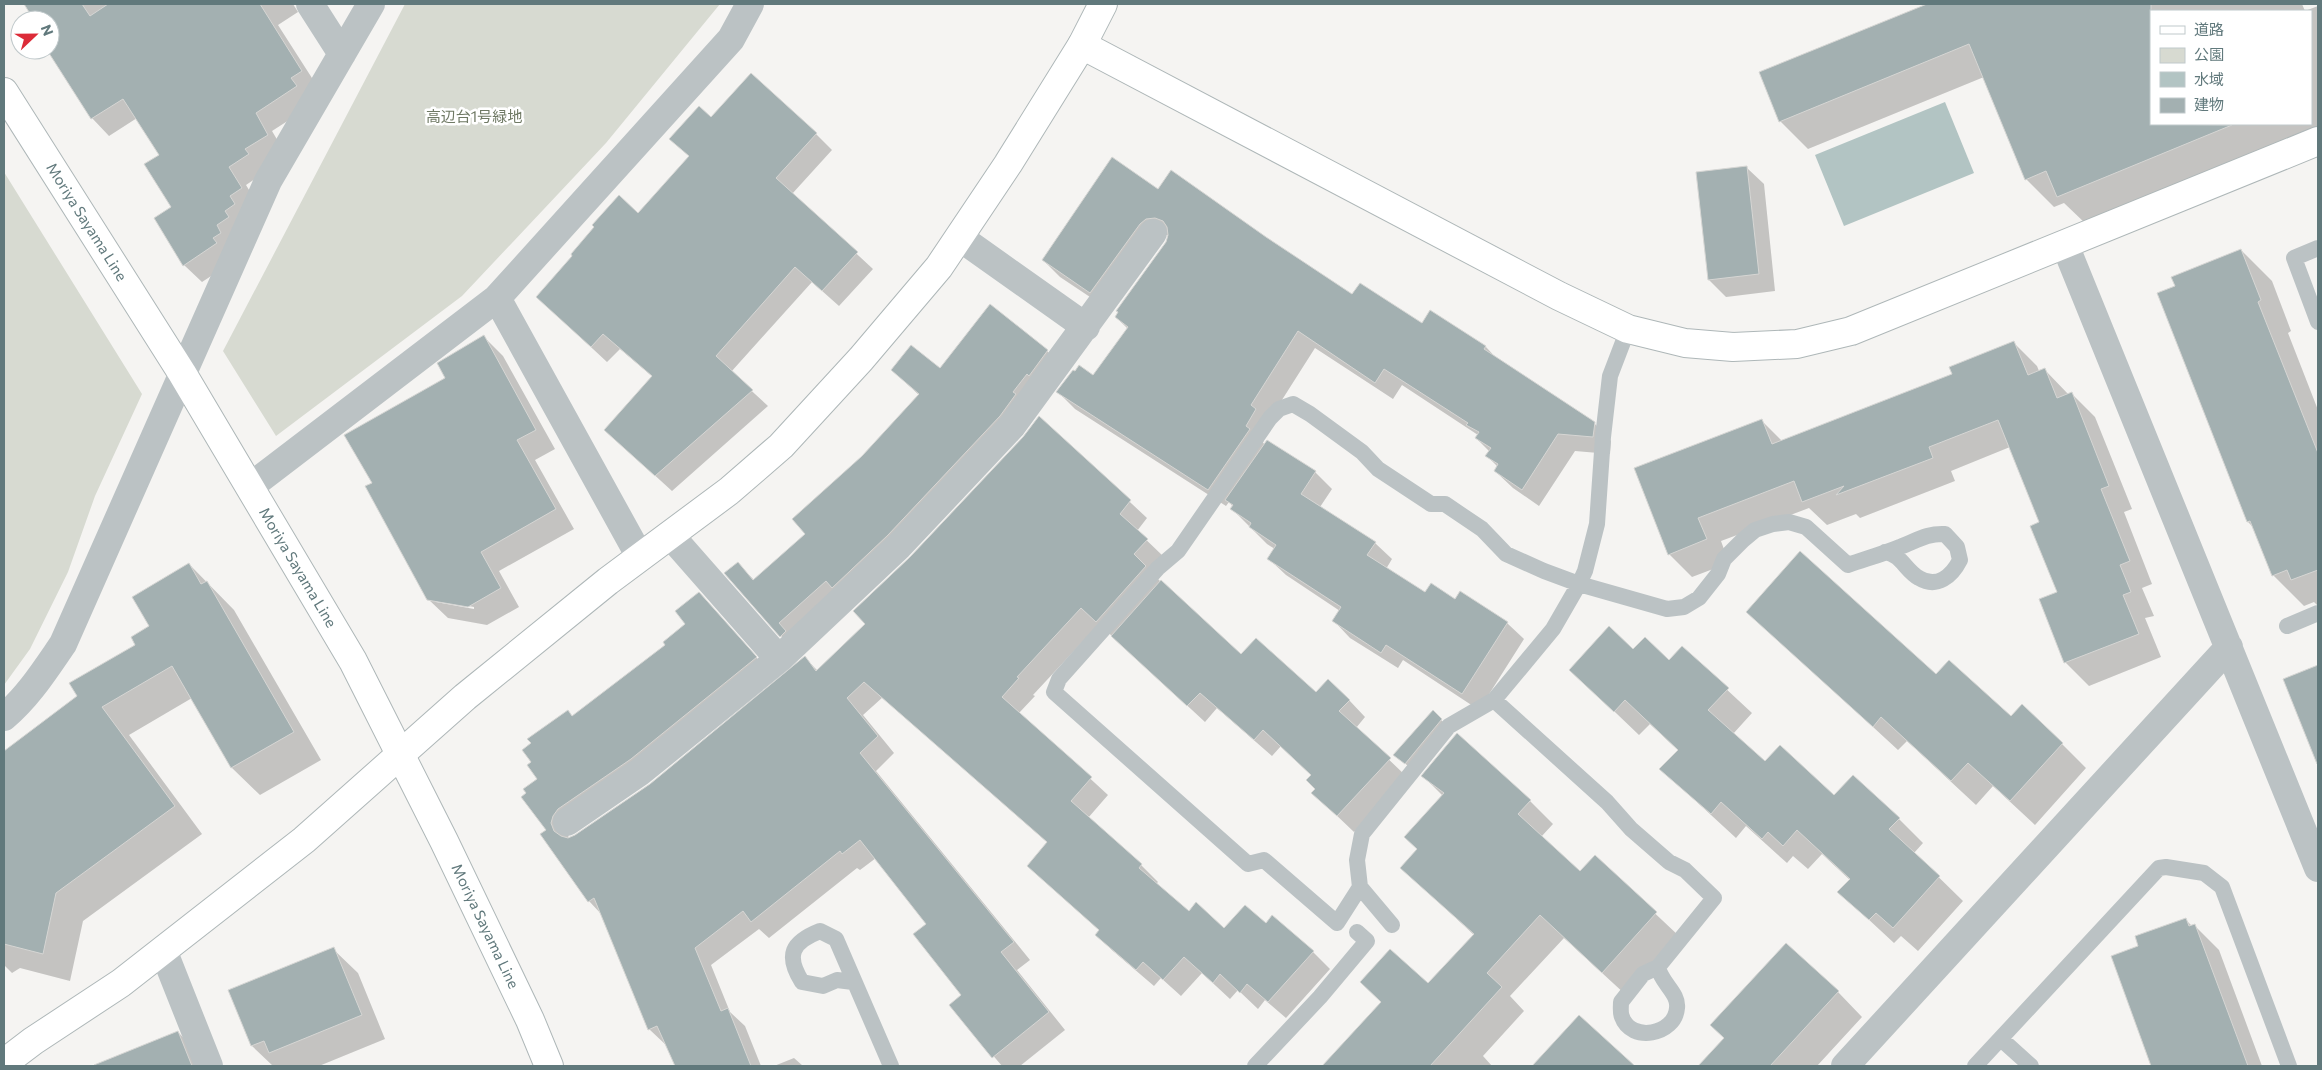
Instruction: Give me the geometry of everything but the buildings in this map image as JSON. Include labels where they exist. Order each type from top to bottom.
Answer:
[{"type":"street","points":[[310,4],[342,54]]},
{"type":"street","points":[[4,717],[15,708],[38,681],[63,644],[268,180],[371,4]]},
{"type":"street","points":[[251,486],[497,298],[730,39],[750,4]]},
{"type":"street","points":[[4,1063],[33,1041],[121,983],[304,840],[465,697],[608,581],[729,491],[781,446],[867,352],[938,267],[1008,164],[1082,45],[1103,4]]},
{"type":"street","points":[[1082,45],[1559,296],[1628,329],[1685,343],[1723,346],[1797,344],[1851,331],[2318,141]]},
{"type":"street","name":"Moriya Sayama Line","points":[[4,92],[182,373],[354,661],[521,1002],[549,1066]]},
{"type":"street","points":[[567,822],[640,772],[779,659],[899,546],[1012,426],[1154,233]]},
{"type":"street","points":[[959,237],[1086,327]]},
{"type":"street","points":[[2065,244],[2318,868]]},
{"type":"street","points":[[497,298],[640,557]]},
{"type":"street","points":[[670,535],[779,659]]},
{"type":"street","points":[[1845,1066],[2229,648]]},
{"type":"street","points":[[164,950],[209,1066]]},
{"type":"lane","points":[[2318,248],[2294,258],[2318,322]]},
{"type":"lane","points":[[1392,925],[1360,886],[1357,860],[1362,834],[1449,726],[1494,700],[1553,629],[1579,584],[1585,571],[1597,524],[1603,437],[1610,376],[1628,329]]},
{"type":"lane","points":[[1360,886],[1337,923],[1264,860],[1248,864],[1054,692],[1058,679],[1158,568],[1178,551],[1270,418],[1279,408],[1293,404],[1310,414],[1362,452],[1378,469],[1431,504],[1445,504],[1482,528],[1506,554],[1579,584],[1667,609],[1684,607],[1699,598],[1718,574],[1724,559],[1755,530],[1772,524],[1789,522],[1806,527],[1848,566],[1885,552]]},
{"type":"lane","points":[[2287,626],[2318,613]]},
{"type":"lane","points":[[1494,700],[1607,802],[1631,829],[1669,862],[1684,870],[1714,898],[1658,967]]},
{"type":"lane","points":[[1975,1066],[2159,868],[2166,867],[2204,873],[2222,887],[2290,1066]]},
{"type":"lane","points":[[1255,1066],[1320,997],[1367,941],[1357,932]]},
{"type":"lane","points":[[853,982],[891,1066]]},
{"type":"lane","points":[[2001,1039],[2031,1066]]},
{"type":"green space","name":"高辺台1号緑地","points":[[405,4],[720,4],[606,143],[462,296],[276,436],[223,351]]},
{"type":"green space","points":[[4,172],[142,394],[95,496],[68,572],[30,649],[4,685]]},
{"type":"water","points":[[1945,102],[1974,173],[1844,226],[1815,155]]}]
